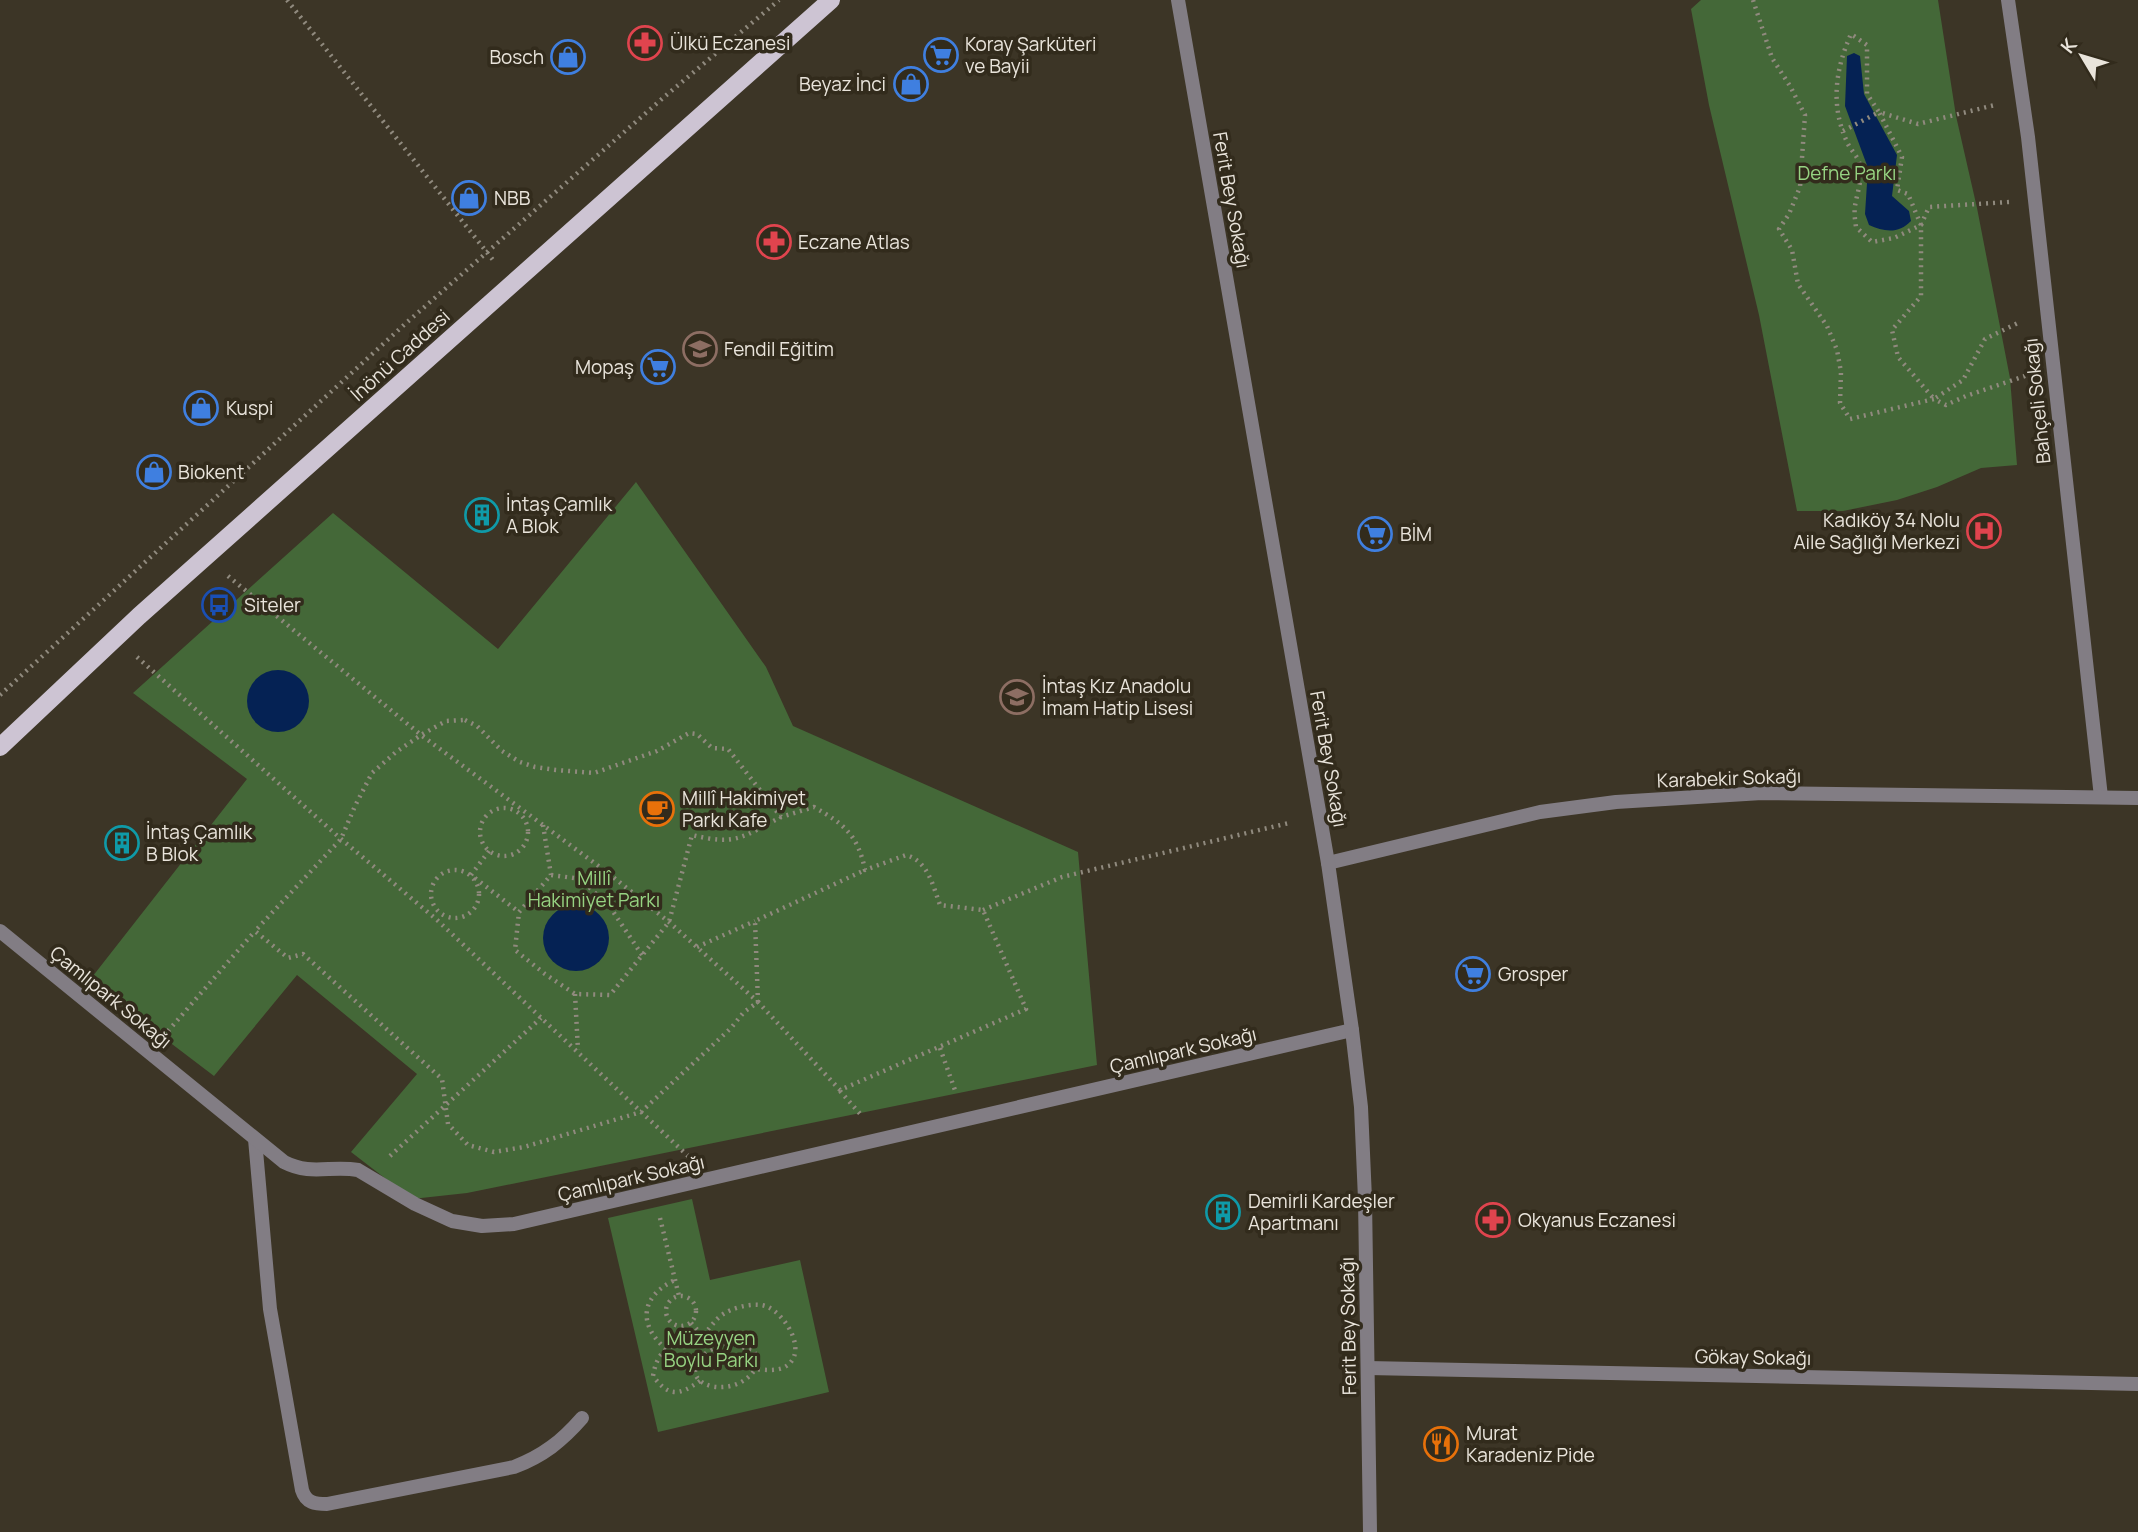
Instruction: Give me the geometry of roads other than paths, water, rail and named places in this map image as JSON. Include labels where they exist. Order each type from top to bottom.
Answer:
[{"type":"main road","name":"İnönü Caddesi","points":[[0,747],[115,638],[831,1]]},
{"type":"street","name":"Ferit Bey Sokağı","points":[[1178,0],[1328,863],[1352,1030],[1363,1138],[1370,1532]]},
{"type":"street","name":"Bahçeli Sokağı","points":[[2008,0],[2035,200],[2101,797]]},
{"type":"street","name":"Karabekir Sokağı","points":[[1328,863],[1492,822],[1550,810],[1616,802],[1762,793],[2138,798]]},
{"type":"street","name":"Çamlıpark Sokağı","points":[[0,930],[284,1162],[311,1171],[346,1168],[369,1175],[441,1217],[461,1224],[482,1226],[514,1224],[713,1180],[1352,1030]]},
{"type":"street","points":[[255,1139],[270,1309],[302,1490],[306,1499],[314,1504],[327,1504],[514,1467],[538,1458],[550,1450],[582,1418]]},
{"type":"street","name":"Gökay Sokağı","points":[[1368,1368],[2138,1384]]},
{"type":"water","points":[[1854,53],[1860,56],[1864,94],[1897,155],[1892,196],[1909,211],[1911,221],[1896,230],[1869,225],[1865,214],[1868,168],[1845,106],[1847,56]]},
{"type":"water","points":[[272,670],[284,670],[300,679],[307,689],[307,713],[300,723],[284,732],[272,732],[261,727],[252,718],[247,707],[247,695],[252,684],[261,675]]},
{"type":"water","points":[[576,905],[589,908],[599,915],[606,925],[609,938],[606,951],[599,961],[589,968],[576,971],[563,968],[553,961],[546,951],[543,938],[546,925],[553,915],[563,908]]},
{"type":"place","name":"Ülkü Eczanesi","points":[[645,43]]},
{"type":"place","name":"Koray Şarküteri ve Bayii","points":[[941,55]]},
{"type":"place","name":"Bosch","points":[[568,57]]},
{"type":"place","name":"Beyaz İnci","points":[[911,84]]},
{"type":"place","name":"NBB","points":[[469,198]]},
{"type":"place","name":"Eczane Atlas","points":[[774,242]]},
{"type":"place","name":"Fendil Eğitim","points":[[700,349]]},
{"type":"place","name":"Mopaş","points":[[658,367]]},
{"type":"place","name":"Kuspi","points":[[201,408]]},
{"type":"place","name":"Biokent","points":[[154,472]]},
{"type":"place","name":"İntaş Çamlık A Blok","points":[[482,515]]},
{"type":"place","name":"Kadıköy 34 Nolu Aile Sağlığı Merkezi","points":[[1984,531]]},
{"type":"place","name":"BİM","points":[[1375,534]]},
{"type":"place","name":"Siteler","points":[[219,605]]},
{"type":"place","name":"İntaş Kız Anadolu İmam Hatip Lisesi","points":[[1017,697]]},
{"type":"place","name":"Millî Hakimiyet Parkı Kafe","points":[[657,809]]},
{"type":"place","name":"İntaş Çamlık B Blok","points":[[122,843]]},
{"type":"place","name":"Grosper","points":[[1473,974]]},
{"type":"place","name":"Demirli Kardeşler Apartmanı","points":[[1223,1212]]},
{"type":"place","name":"Okyanus Eczanesi","points":[[1493,1220]]},
{"type":"place","name":"Murat Karadeniz Pide","points":[[1441,1444]]},
{"type":"park label","name":"Defne Parkı","points":[[1847,173]]},
{"type":"park label","name":"Millî Hakimiyet Parkı","points":[[594,889]]},
{"type":"park label","name":"Müzeyyen Boylu Parkı","points":[[711,1349]]}]
